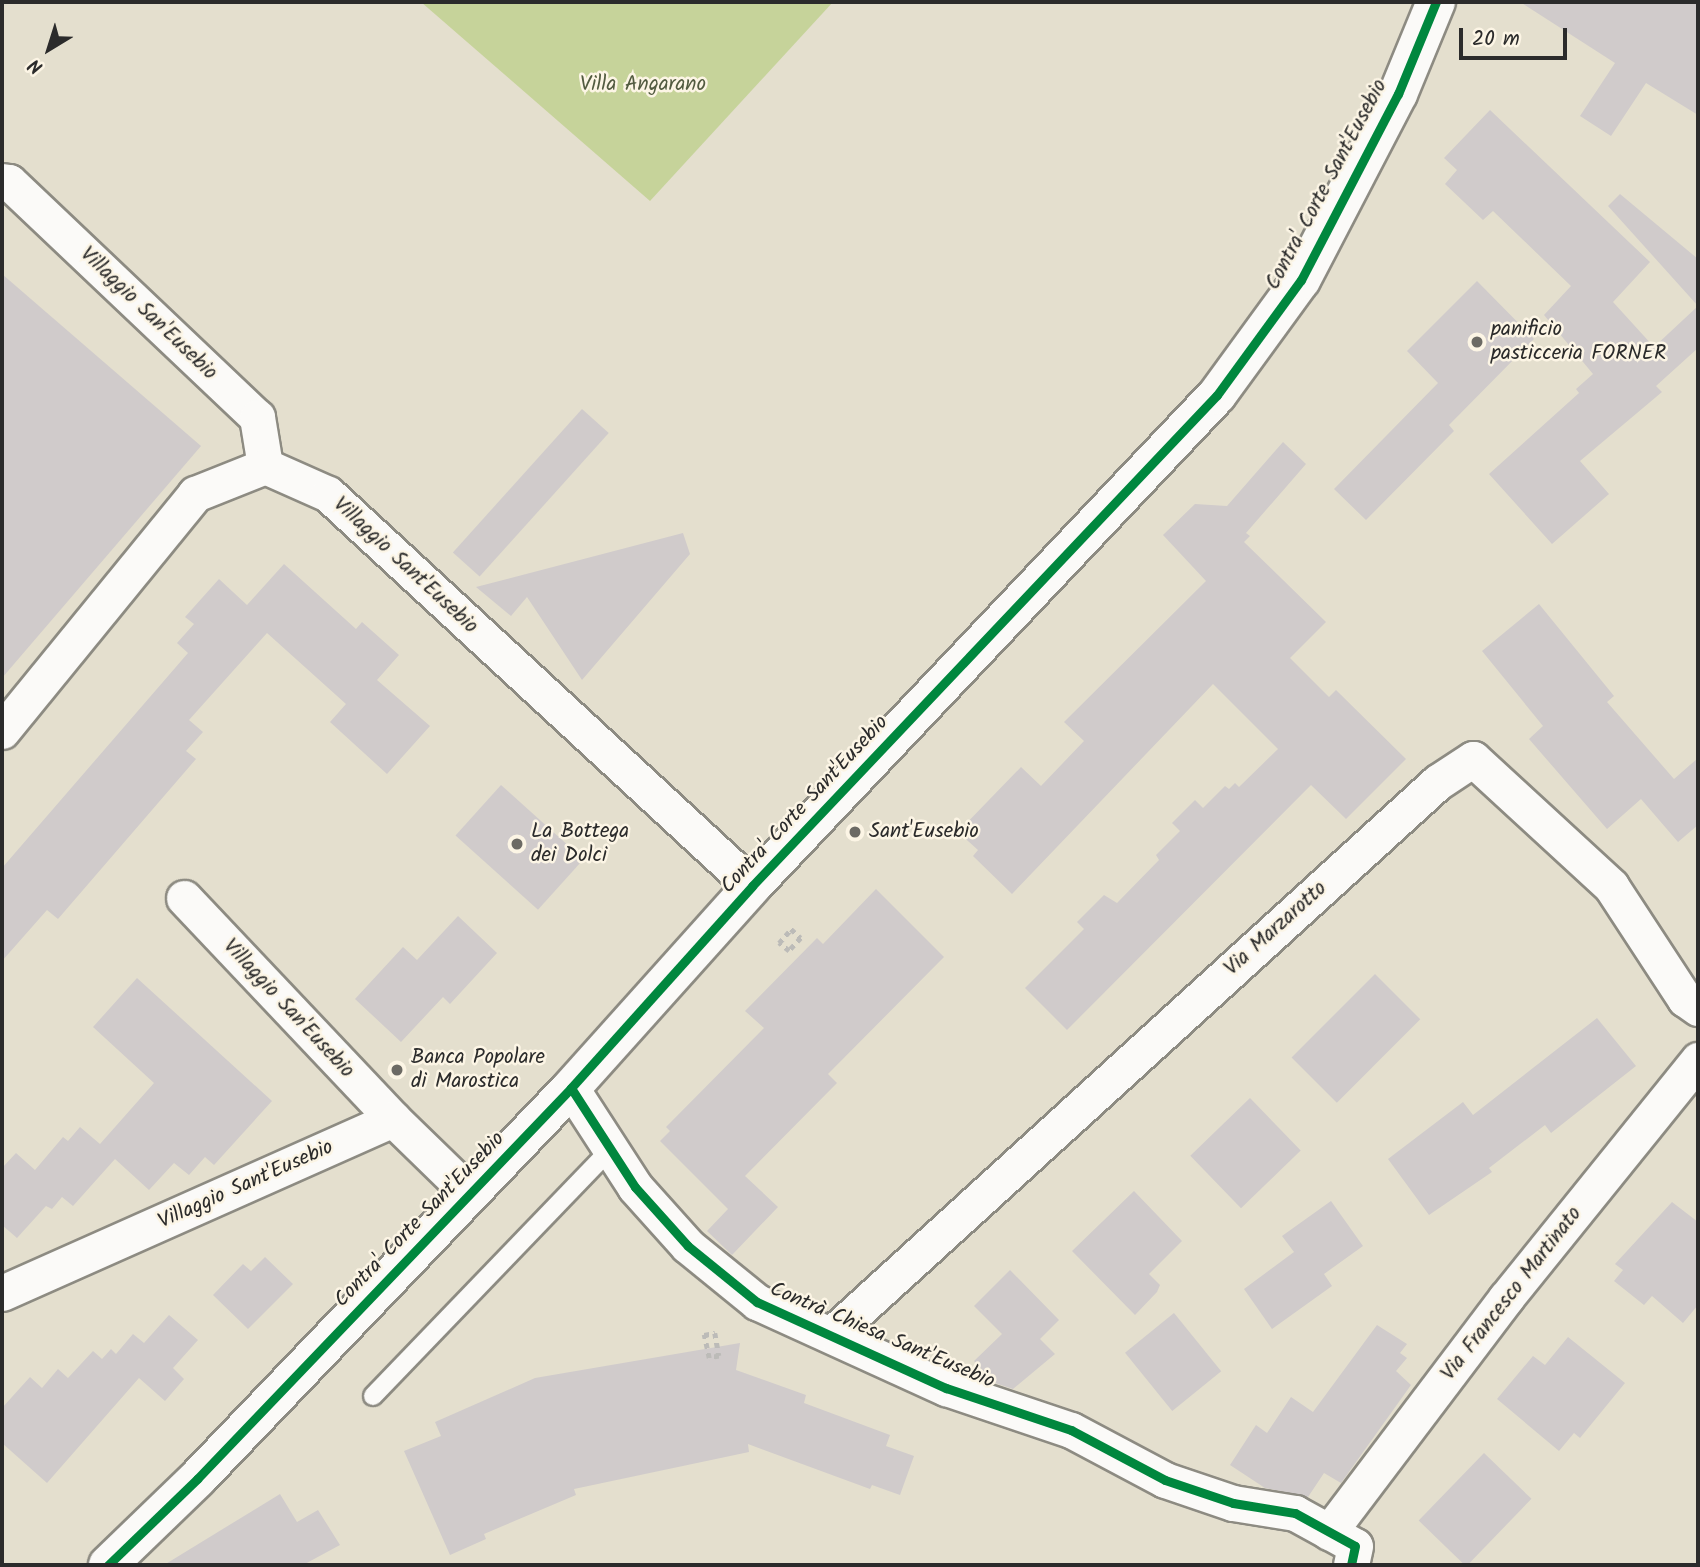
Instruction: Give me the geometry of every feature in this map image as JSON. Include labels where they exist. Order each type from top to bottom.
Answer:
[{"type":"street","name":"Contra' Corte Sant'Eusebio","points":[[108,1565],[197,1479],[571,1088],[752,886],[1217,395],[1301,280],[1398,94],[1436,2]]},
{"type":"street","name":"Villaggio San'Eusebio","points":[[2,181],[9,182],[257,417],[265,466]]},
{"type":"street","name":"Villaggio Sant'Eusebio","points":[[265,466],[328,494],[752,886]]},
{"type":"street","points":[[2,730],[195,494],[265,466]]},
{"type":"street","name":"Via Marzarotto","points":[[833,1333],[1438,782],[1473,759],[1611,886],[1685,999],[1698,1008]]},
{"type":"street","name":"Villaggio San'Eusebio","points":[[184,898],[393,1119]]},
{"type":"street","name":"Via Francesco Martinato","points":[[1329,1532],[1506,1298],[1698,1060]]},
{"type":"street","name":"Contrà Chiesa Sant'Eusebio","points":[[571,1088],[635,1187],[688,1246],[757,1302],[833,1333],[946,1388],[1071,1430],[1165,1480],[1233,1503],[1295,1513],[1355,1546],[1350,1565]]},
{"type":"street","name":"Villaggio Sant'Eusebio","points":[[2,1293],[393,1119]]},
{"type":"street","points":[[393,1119],[469,1193]]},
{"type":"lane","points":[[373,1396],[611,1149]]},
{"type":"path","points":[[791,929],[801,938],[789,951],[779,943],[791,929]]},
{"type":"path","points":[[715,1333],[719,1356],[709,1358],[704,1335],[715,1333]]},
{"type":"green space","name":"Villa Angarano","points":[[421,2],[833,2],[650,201]]},
{"type":"building","points":[[1520,2],[1698,2],[1698,115],[1646,83],[1611,136],[1580,116],[1615,63]]},
{"type":"building","points":[[1490,110],[1650,262],[1613,302],[1654,347],[1698,306],[1698,348],[1656,386],[1662,392],[1580,461],[1609,494],[1552,544],[1489,474],[1579,393],[1576,389],[1593,374],[1544,315],[1571,286],[1493,211],[1483,220],[1445,184],[1457,170],[1444,158]]},
{"type":"building","points":[[1620,194],[1698,259],[1698,306],[1608,206]]},
{"type":"building","points":[[2,274],[201,446],[2,678]]},
{"type":"building","points":[[1477,281],[1534,339],[1449,425],[1454,431],[1366,520],[1334,489],[1438,383],[1407,351]]},
{"type":"building","points":[[582,409],[609,433],[480,577],[453,552]]},
{"type":"building","points":[[1283,442],[1306,464],[1246,533],[1250,536],[1244,542],[1326,622],[1290,658],[1329,697],[1336,690],[1406,759],[1346,819],[1311,785],[1067,1030],[1025,988],[1084,929],[1077,922],[1104,895],[1117,903],[1159,860],[1156,855],[1180,831],[1172,823],[1195,800],[1203,808],[1225,786],[1229,789],[1235,783],[1239,787],[1278,749],[1213,684],[1012,894],[973,856],[978,850],[958,832],[1021,767],[1041,786],[1084,741],[1064,722],[1206,581],[1163,535],[1195,504],[1227,506]]},
{"type":"building","points":[[683,533],[690,554],[582,680],[527,597],[511,616],[476,587]]},
{"type":"building","points":[[284,564],[356,629],[362,622],[399,655],[377,680],[430,726],[387,774],[330,722],[346,704],[267,633],[189,720],[203,732],[186,751],[196,759],[58,919],[47,910],[2,961],[2,868],[188,653],[177,643],[194,624],[185,617],[219,579],[247,605]]},
{"type":"building","points":[[1539,604],[1614,696],[1607,702],[1674,779],[1698,758],[1698,825],[1678,842],[1641,799],[1607,829],[1529,739],[1543,726],[1482,651]]},
{"type":"building","points":[[501,785],[583,859],[538,910],[455,836]]},
{"type":"building","points":[[876,889],[944,957],[828,1074],[837,1083],[745,1176],[778,1207],[732,1255],[707,1231],[728,1209],[660,1141],[670,1131],[666,1127],[764,1028],[745,1011],[817,938],[823,944]]},
{"type":"building","points":[[458,916],[497,953],[450,1004],[443,997],[401,1042],[355,999],[403,947],[417,960]]},
{"type":"building","points":[[1375,974],[1420,1019],[1337,1103],[1292,1057]]},
{"type":"building","points":[[137,978],[272,1101],[214,1165],[205,1157],[189,1175],[174,1163],[149,1190],[115,1159],[73,1206],[62,1197],[52,1209],[46,1206],[17,1238],[2,1225],[2,1168],[16,1153],[35,1170],[63,1137],[68,1141],[80,1127],[100,1144],[154,1083],[93,1027]]},
{"type":"building","points":[[1597,1018],[1636,1066],[1551,1133],[1545,1125],[1489,1168],[1492,1172],[1429,1215],[1388,1159],[1463,1102],[1473,1115]]},
{"type":"building","points":[[1250,1098],[1301,1151],[1241,1208],[1190,1156]]},
{"type":"building","points":[[1134,1191],[1182,1241],[1149,1274],[1160,1285],[1157,1292],[1135,1315],[1072,1251]]},
{"type":"building","points":[[1331,1201],[1363,1246],[1324,1274],[1332,1286],[1272,1329],[1244,1289],[1294,1252],[1282,1236]]},
{"type":"building","points":[[1672,1202],[1698,1222],[1698,1305],[1683,1323],[1652,1296],[1644,1305],[1614,1281],[1623,1270],[1615,1264]]},
{"type":"building","points":[[265,1257],[293,1284],[248,1329],[213,1295],[243,1264],[251,1271]]},
{"type":"building","points":[[1010,1270],[1059,1320],[1040,1339],[1055,1354],[1013,1389],[995,1383],[974,1361],[1002,1334],[974,1306]]},
{"type":"building","points":[[1174,1313],[1221,1371],[1172,1411],[1125,1353]]},
{"type":"building","points":[[169,1315],[198,1340],[173,1368],[184,1379],[165,1401],[139,1378],[47,1483],[2,1443],[2,1408],[30,1377],[42,1388],[58,1369],[68,1378],[93,1351],[102,1359],[111,1349],[116,1354],[133,1334],[144,1343]]},
{"type":"building","points":[[1377,1325],[1407,1344],[1400,1353],[1407,1358],[1396,1371],[1411,1385],[1341,1483],[1324,1473],[1308,1497],[1265,1488],[1230,1465],[1256,1425],[1267,1433],[1291,1397],[1313,1412]]},
{"type":"building","points":[[1568,1337],[1625,1383],[1580,1438],[1574,1433],[1559,1451],[1497,1399],[1533,1356],[1545,1365]]},
{"type":"building","points":[[740,1343],[736,1370],[806,1395],[804,1403],[890,1435],[886,1446],[914,1456],[900,1495],[872,1485],[870,1489],[748,1444],[749,1452],[574,1489],[576,1495],[484,1534],[486,1539],[450,1555],[404,1451],[441,1436],[435,1422],[535,1378]]},
{"type":"building","points":[[1484,1453],[1531,1499],[1468,1565],[1419,1521]]},
{"type":"building","points":[[280,1494],[297,1522],[318,1510],[340,1545],[303,1565],[164,1565]]},
{"type":"cycle path","points":[[108,1565],[197,1479],[571,1088],[752,886],[1217,395],[1301,280],[1398,94],[1436,2]]},
{"type":"cycle path","points":[[571,1088],[635,1187],[688,1246],[757,1302],[946,1388],[1071,1430],[1165,1480],[1233,1503],[1295,1513],[1355,1546],[1351,1565]]},
{"type":"place","name":"panificio pasticceria FORNER","points":[[1477,342]]},
{"type":"place","name":"Sant'Eusebio","points":[[855,832]]},
{"type":"place","name":"La Bottega dei Dolci","points":[[517,844]]},
{"type":"place","name":"Banca Popolare di Marostica","points":[[397,1070]]}]
